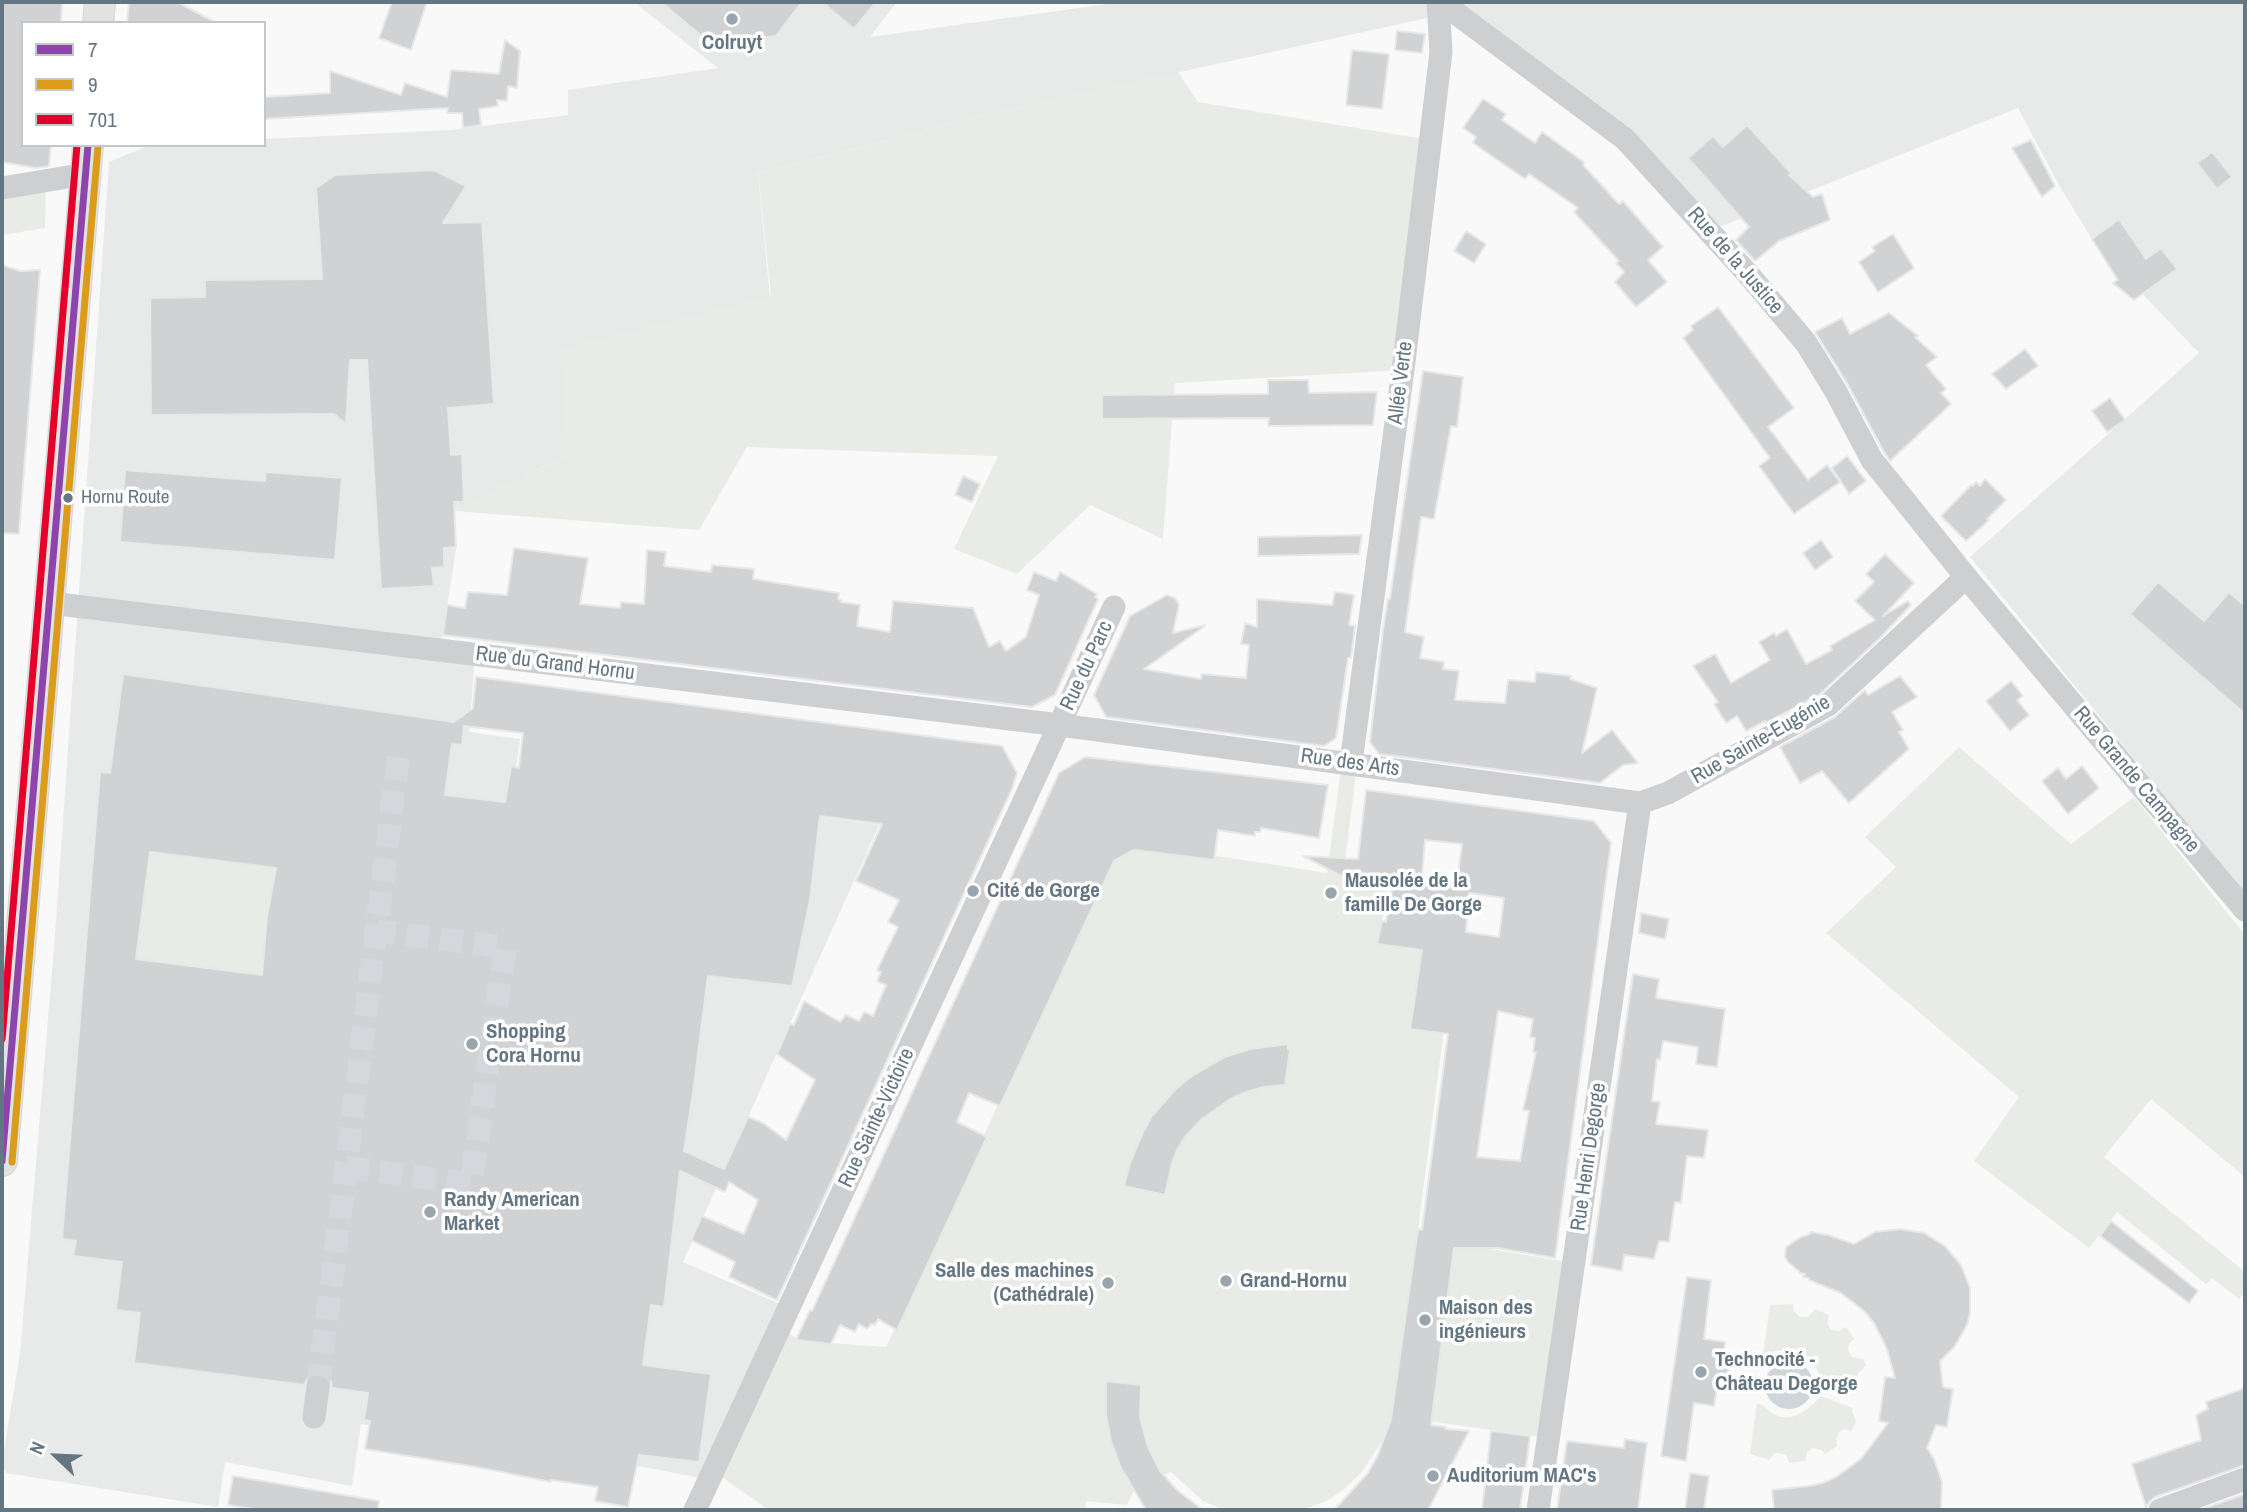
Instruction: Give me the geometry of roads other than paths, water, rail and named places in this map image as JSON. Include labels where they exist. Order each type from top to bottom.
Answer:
[{"type":"main road","points":[[98,21],[100,2]]},
{"type":"main road","points":[[2,1161],[87,159]]},
{"type":"street","name":"Rue de la Justice","points":[[1439,2],[1625,139],[1748,274],[1806,343],[1835,390],[1872,460],[2027,649]]},
{"type":"street","name":"Allée Verte","points":[[1351,763],[1404,362],[1441,52],[1439,2]]},
{"type":"street","points":[[2,188],[87,159]]},
{"type":"street","name":"Rue Sainte-Eugénie","points":[[1640,803],[1668,793],[1828,705],[1966,577]]},
{"type":"street","name":"Rue du Grand Hornu","points":[[50,603],[1060,725]]},
{"type":"street","name":"Rue du Parc","points":[[1060,725],[1114,607]]},
{"type":"street","name":"Rue Grande Campagne","points":[[2027,649],[2245,910]]},
{"type":"street","name":"Rue des Arts","points":[[1060,725],[1640,803]]},
{"type":"street","name":"Rue Sainte-Victoire","points":[[695,1510],[1060,725]]},
{"type":"street","name":"Rue Henri Degorge","points":[[1538,1510],[1640,803]]},
{"type":"street","points":[[314,1417],[318,1387]]},
{"type":"street","points":[[2160,1510],[2245,1479]]},
{"type":"tunnel","points":[[318,1387],[399,752]]},
{"type":"tunnel","points":[[346,1167],[471,1184],[505,947],[377,931]]},
{"type":"place","name":"Colruyt","points":[[732,19]]},
{"type":"place","name":"Hornu Route","points":[[68,498]]},
{"type":"place","name":"Cité de Gorge","points":[[973,891]]},
{"type":"place","name":"Mausolée de la famille De Gorge","points":[[1331,893]]},
{"type":"place","name":"Shopping Cora Hornu","points":[[472,1044]]},
{"type":"place","name":"Randy American Market","points":[[430,1212]]},
{"type":"place","name":"Grand-Hornu","points":[[1226,1281]]},
{"type":"place","name":"Salle des machines (Cathédrale)","points":[[1108,1283]]},
{"type":"place","name":"Maison des ingénieurs","points":[[1425,1320]]},
{"type":"place","name":"Technocité - Château Degorge","points":[[1701,1372]]},
{"type":"place","name":"Auditorium MAC's","points":[[1433,1476]]}]
